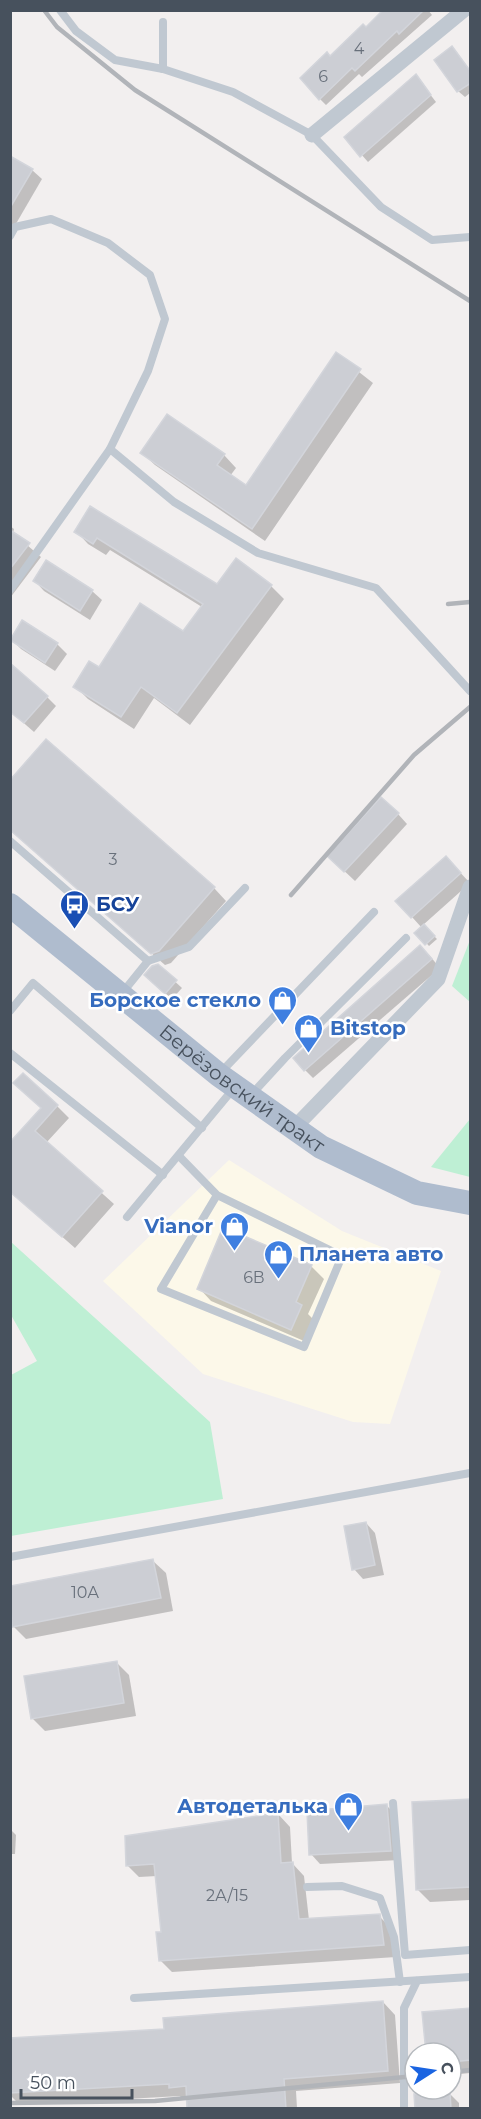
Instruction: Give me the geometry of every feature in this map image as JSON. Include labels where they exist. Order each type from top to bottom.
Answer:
[{"type":"main road","name":"Берёзовский тракт","points":[[10,905],[234,1087],[293,1129],[321,1147],[417,1193],[471,1203]]},
{"type":"street","points":[[312,135],[464,10]]},
{"type":"street","points":[[293,1129],[438,979],[471,887]]},
{"type":"lane","points":[[60,10],[76,31],[116,60],[163,69],[233,92],[312,135],[381,207],[432,240],[471,237]]},
{"type":"lane","points":[[163,69],[164,22]]},
{"type":"lane","points":[[10,236],[15,227],[51,219],[108,243],[150,275],[165,319],[148,371],[110,449],[10,590]]},
{"type":"lane","points":[[110,449],[174,502],[258,553],[376,588],[471,691]]},
{"type":"lane","points":[[10,841],[148,961]]},
{"type":"lane","points":[[120,996],[148,961],[189,947],[245,888]]},
{"type":"lane","points":[[127,1217],[202,1128],[374,912]]},
{"type":"lane","points":[[234,1087],[285,1058],[406,938]]},
{"type":"lane","points":[[10,1011],[33,982],[202,1128]]},
{"type":"lane","points":[[10,1053],[163,1175]]},
{"type":"lane","points":[[179,1156],[217,1195],[342,1256],[304,1347],[161,1289],[217,1195]]},
{"type":"lane","points":[[10,1557],[471,1473]]},
{"type":"lane","points":[[393,1803],[405,1955],[471,1950]]},
{"type":"lane","points":[[307,1887],[342,1886],[380,1898],[394,1937],[400,1982]]},
{"type":"lane","points":[[134,1998],[471,1977]]},
{"type":"lane","points":[[404,2109],[404,2008],[417,1981]]},
{"type":"shaded area","points":[[229,1160],[342,1231],[441,1271],[390,1424],[353,1422],[203,1374],[103,1281]]},
{"type":"green space","points":[[470,940],[470,1002],[452,986]]},
{"type":"green space","points":[[470,1119],[470,1177],[431,1167]]},
{"type":"green space","points":[[11,1242],[210,1422],[223,1499],[11,1536],[11,1375],[37,1361],[11,1315]]},
{"type":"building","points":[[383,10],[424,10],[399,34],[397,31],[355,71],[352,68],[319,100],[300,78],[327,52],[330,56],[363,24],[366,27]]},
{"type":"building","points":[[452,46],[471,72],[471,83],[457,92],[434,60]]},
{"type":"building","points":[[416,74],[431,95],[360,157],[344,137]]},
{"type":"building","points":[[10,156],[33,169],[10,208]]},
{"type":"building","points":[[336,352],[361,369],[252,529],[140,453],[167,414],[225,454],[217,465],[246,485]]},
{"type":"building","points":[[90,506],[217,584],[236,558],[272,585],[177,713],[141,687],[121,717],[73,687],[89,661],[99,667],[140,603],[183,631],[203,604],[97,538],[93,544],[74,532]]},
{"type":"building","points":[[10,530],[30,543],[10,569]]},
{"type":"building","points":[[46,560],[93,590],[80,611],[33,581]]},
{"type":"building","points":[[22,620],[58,643],[45,663],[10,640]]},
{"type":"building","points":[[10,663],[48,696],[24,723],[10,712]]},
{"type":"building","points":[[46,739],[215,887],[159,951],[151,954],[10,830],[10,780]]},
{"type":"building","points":[[381,797],[399,813],[344,872],[327,856]]},
{"type":"building","points":[[446,856],[461,873],[411,918],[395,901]]},
{"type":"building","points":[[424,924],[435,936],[425,945],[414,933]]},
{"type":"building","points":[[420,945],[432,959],[304,1071],[293,1058]]},
{"type":"building","points":[[158,964],[177,980],[165,994],[144,975],[152,966]]},
{"type":"building","points":[[23,1073],[58,1105],[35,1131],[103,1191],[62,1237],[10,1192],[10,1142],[41,1108],[13,1083]]},
{"type":"building","points":[[223,1227],[312,1265],[296,1302],[302,1305],[291,1330],[197,1289]]},
{"type":"building","points":[[366,1522],[375,1565],[352,1570],[344,1526]]},
{"type":"building","points":[[153,1559],[161,1598],[12,1627],[10,1586]]},
{"type":"building","points":[[117,1661],[124,1703],[31,1719],[24,1676]]},
{"type":"building","points":[[471,1799],[471,1887],[416,1890],[412,1802]]},
{"type":"building","name":"Автодеталька","points":[[387,1804],[391,1851],[309,1855],[307,1811]]},
{"type":"building","points":[[278,1813],[281,1863],[293,1862],[299,1919],[380,1914],[384,1945],[159,1961],[156,1932],[161,1932],[154,1864],[126,1866],[125,1836]]},
{"type":"building","points":[[383,2001],[388,2071],[284,2079],[286,2109],[187,2109],[186,2086],[169,2088],[169,2084],[10,2093],[10,2038],[164,2029],[163,2018]]},
{"type":"building","points":[[471,2008],[471,2060],[463,2061],[463,2041],[425,2041],[422,2012]]},
{"type":"building","points":[[414,2101],[451,2101],[451,2109],[415,2109]]},
{"type":"railway","points":[[44,10],[57,27],[135,90],[470,301]]},
{"type":"railway","points":[[448,604],[470,602]]},
{"type":"railway","points":[[291,895],[414,755],[470,707]]},
{"type":"railway","points":[[463,2071],[470,2070]]},
{"type":"railway","points":[[10,2103],[155,2101],[403,2077]]},
{"type":"place","name":"БСУ","points":[[75,930]]},
{"type":"place","name":"Борское стекло","points":[[282,1026]]},
{"type":"place","name":"Bitstop","points":[[309,1054]]},
{"type":"place","name":"Vianor","points":[[234,1252]]},
{"type":"place","name":"Планета авто","points":[[278,1280]]},
{"type":"place","name":"Автодеталька","points":[[349,1832]]}]
